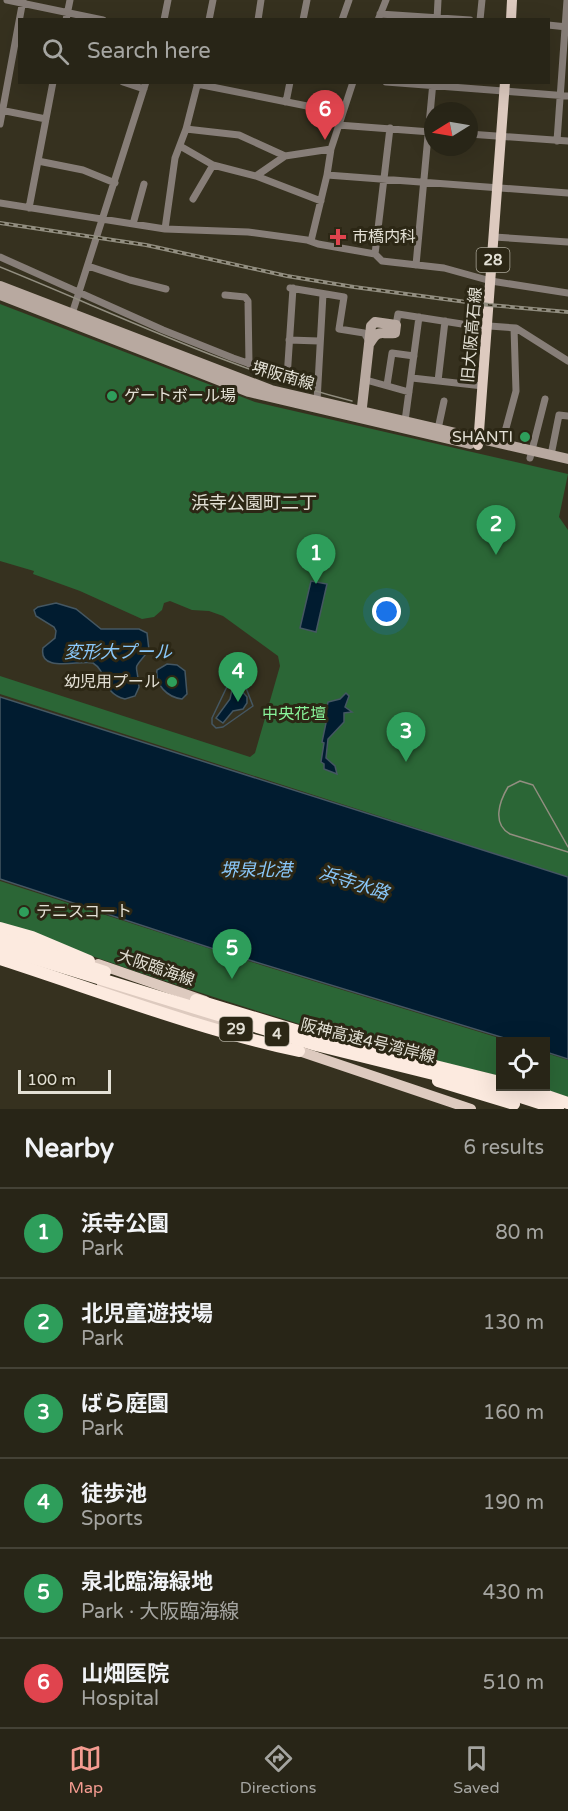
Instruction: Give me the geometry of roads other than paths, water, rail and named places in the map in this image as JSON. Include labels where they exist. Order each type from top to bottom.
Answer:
[{"type":"highway","points":[[0,928],[32,937],[89,961]]},
{"type":"highway","name":"阪神高速4号湾岸線","points":[[0,938],[148,986],[318,1037],[496,1081]]},
{"type":"highway","name":"阪神高速4号湾岸線","points":[[0,948],[316,1046],[502,1091],[558,1109]]},
{"type":"highway","points":[[0,959],[196,1024],[299,1051]]},
{"type":"highway","points":[[316,1046],[514,1104]]},
{"type":"highway","points":[[533,1091],[568,1103]]},
{"type":"main road","points":[[511,18],[512,0]]},
{"type":"main road","name":"旧大阪高石線","points":[[479,442],[505,87]]},
{"type":"main road","name":"堺阪南線","points":[[0,286],[71,319],[249,392],[531,454],[568,459]]},
{"type":"main road","name":"堺阪南線","points":[[0,295],[259,387],[317,401],[361,415],[405,421],[479,442],[502,444],[568,467]]},
{"type":"main road","points":[[361,415],[371,324],[375,322],[396,325]]},
{"type":"main road","name":"大阪臨海線","points":[[0,934],[89,961],[313,1039],[542,1109]]},
{"type":"main road","name":"大阪臨海線","points":[[0,954],[172,1007],[471,1109]]},
{"type":"street","points":[[7,0],[23,2],[66,16],[84,18]]},
{"type":"street","points":[[66,16],[70,0]]},
{"type":"street","points":[[164,18],[166,0]]},
{"type":"street","points":[[209,18],[213,0]]},
{"type":"street","points":[[258,18],[261,0]]},
{"type":"street","points":[[303,18],[307,0]]},
{"type":"street","points":[[343,18],[349,0]]},
{"type":"street","points":[[386,0],[379,17],[437,18],[438,0]]},
{"type":"street","points":[[480,18],[482,0]]},
{"type":"street","points":[[557,141],[564,95],[567,0]]},
{"type":"street","points":[[20,18],[23,2]]},
{"type":"street","points":[[550,26],[567,27]]},
{"type":"street","points":[[0,124],[18,27]]},
{"type":"street","points":[[29,208],[53,84]]},
{"type":"street","points":[[165,229],[167,210],[170,205],[172,176],[198,84]]},
{"type":"street","points":[[203,84],[342,113]]},
{"type":"street","points":[[286,102],[290,84]]},
{"type":"street","points":[[311,242],[331,149],[352,84]]},
{"type":"street","points":[[432,102],[433,84],[505,87],[564,95]]},
{"type":"street","points":[[71,319],[145,86]]},
{"type":"street","points":[[1,110],[46,119]]},
{"type":"street","points":[[338,126],[424,131]]},
{"type":"street","points":[[375,254],[386,179],[390,128]]},
{"type":"street","points":[[186,129],[239,135],[285,156]]},
{"type":"street","points":[[478,135],[568,141]]},
{"type":"street","points":[[180,146],[213,165],[256,176],[321,201]]},
{"type":"street","points":[[256,176],[285,156],[331,149]]},
{"type":"street","points":[[416,265],[428,156]]},
{"type":"street","points":[[38,161],[83,170],[115,183]]},
{"type":"street","points":[[193,199],[213,165]]},
{"type":"street","points":[[327,175],[568,193]]},
{"type":"street","points":[[133,224],[144,184]]},
{"type":"street","points":[[0,203],[165,229],[248,232],[375,254],[382,261],[444,268],[491,281],[568,293]]},
{"type":"street","points":[[494,237],[568,242]]},
{"type":"street","points":[[0,257],[80,294],[249,364],[317,387]]},
{"type":"street","points":[[88,266],[166,289]]},
{"type":"street","points":[[287,378],[292,288],[344,297],[339,329],[364,333],[370,343]]},
{"type":"street","points":[[317,401],[323,294]]},
{"type":"street","points":[[225,295],[245,297],[248,300],[249,364]]},
{"type":"street","points":[[396,325],[398,314],[514,328],[568,361]]},
{"type":"street","points":[[405,421],[419,317]]},
{"type":"street","points":[[438,381],[445,321]]},
{"type":"street","points":[[502,444],[516,391],[514,328]]},
{"type":"street","points":[[289,340],[319,341]]},
{"type":"street","points":[[387,385],[392,353],[414,356]]},
{"type":"street","points":[[412,378],[483,386]]},
{"type":"street","points":[[366,380],[409,392]]},
{"type":"street","points":[[531,454],[544,399]]},
{"type":"street","points":[[438,429],[444,401]]},
{"type":"street","points":[[550,455],[559,415],[568,416]]},
{"type":"water","points":[[311,581],[327,584],[316,632],[300,628]]},
{"type":"water","name":"変形大プール","points":[[56,603],[76,609],[101,629],[139,629],[147,633],[149,650],[136,667],[139,687],[135,696],[125,699],[117,696],[93,663],[53,663],[43,656],[43,648],[55,638],[56,631],[54,627],[36,616],[34,610]]},
{"type":"water","name":"幼児用プール","points":[[167,664],[177,665],[185,671],[187,694],[182,699],[167,693],[158,681],[157,670]]},
{"type":"water","points":[[234,681],[242,682],[241,690],[247,697],[247,703],[243,709],[233,711],[223,723],[216,718],[230,699]]},
{"type":"water","points":[[346,693],[349,696],[345,707],[352,712],[344,713],[344,722],[328,739],[326,758],[335,766],[337,774],[324,769],[324,764],[321,762],[326,723],[324,722],[328,702],[340,699]]},
{"type":"water","name":"堺泉北港","points":[[0,697],[568,877],[568,1059],[550,1053],[550,1037],[501,1037],[223,952],[0,879]]},
{"type":"waterway","points":[[237,673],[241,675],[253,706],[223,727],[216,728],[212,724],[212,718],[233,674],[237,673]]},
{"type":"tram line","points":[[0,267],[218,358],[307,389],[352,401]]},
{"type":"tram line","points":[[568,847],[533,785],[520,781],[508,787],[499,812],[499,819],[504,830],[510,834],[568,852]]},
{"type":"railway","points":[[0,223],[146,245],[287,276],[354,287],[489,305],[568,312]]},
{"type":"place","name":"山畑医院","points":[[325,140]]},
{"type":"place","name":"市橋内科","points":[[338,237]]},
{"type":"place","name":"ゲートボール場","points":[[112,396]]},
{"type":"place","name":"SHANTI","points":[[525,437]]},
{"type":"place","name":"北児童遊技場","points":[[496,555]]},
{"type":"place","name":"浜寺公園","points":[[316,584]]},
{"type":"place","name":"幼児用プール","points":[[172,682]]},
{"type":"place","name":"徒歩池","points":[[238,702]]},
{"type":"place","name":"ばら庭園","points":[[406,762]]},
{"type":"place","name":"テニスコート","points":[[24,912]]},
{"type":"place","name":"泉北臨海緑地","points":[[232,979]]},
{"type":"district","name":"浜寺公園町二丁","points":[[254,503]]},
{"type":"park label","name":"中央花壇","points":[[294,714]]},
{"type":"water label","name":"浜寺水路","points":[[354,883]]}]
